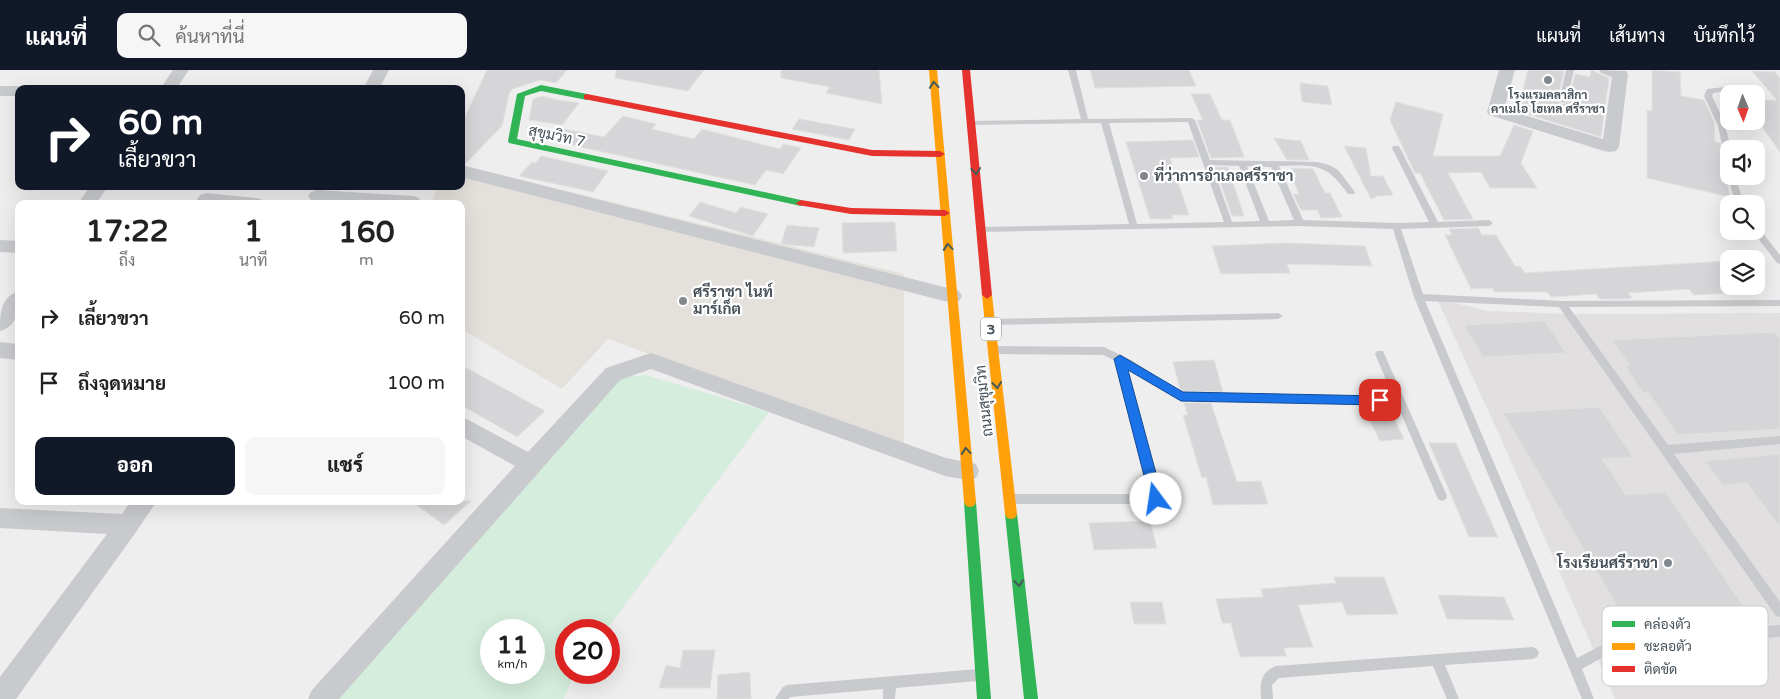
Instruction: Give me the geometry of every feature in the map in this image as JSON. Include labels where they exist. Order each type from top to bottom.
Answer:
[{"type":"main road","name":"ถนนสุขุมวิท","points":[[933,70],[968,471],[984,699]]},
{"type":"main road","name":"ถนนสุขุมวิท","points":[[966,70],[990,322],[1032,699]]},
{"type":"main road","name":"สุขุมวิท 7","points":[[940,154],[872,153],[541,88],[521,94],[512,141],[778,200],[851,211],[945,213]]},
{"type":"street","points":[[171,85],[181,70]]},
{"type":"street","points":[[373,85],[381,70]]},
{"type":"street","points":[[1507,70],[1495,112],[1610,147],[1620,74],[1608,70]]},
{"type":"street","points":[[0,91],[15,91]]},
{"type":"street","points":[[465,172],[952,296]]},
{"type":"street","points":[[317,195],[386,200]]},
{"type":"street","points":[[206,199],[216,200]]},
{"type":"street","points":[[0,246],[15,247]]},
{"type":"street","points":[[0,324],[15,303]]},
{"type":"street","points":[[0,350],[15,352]]},
{"type":"street","points":[[321,699],[613,374],[651,361],[945,467],[968,471]]},
{"type":"street","points":[[465,427],[531,464]]},
{"type":"street","points":[[0,699],[141,505]]},
{"type":"street","points":[[0,518],[128,525]]},
{"type":"lane","points":[[1072,70],[1085,121]]},
{"type":"lane","points":[[1564,101],[1570,70]]},
{"type":"lane","points":[[1720,89],[1710,91],[1708,96],[1720,118]]},
{"type":"lane","points":[[971,122],[1191,120],[1229,225]]},
{"type":"lane","points":[[1104,121],[1134,227]]},
{"type":"lane","points":[[1396,148],[1435,225]]},
{"type":"lane","points":[[1207,162],[1242,164],[1316,163],[1325,166],[1342,178],[1351,192]]},
{"type":"lane","points":[[1242,164],[1266,224]]},
{"type":"lane","points":[[1274,164],[1300,223]]},
{"type":"lane","points":[[982,230],[1300,223],[1396,226],[1489,224]]},
{"type":"lane","points":[[1396,226],[1420,297],[1588,699]]},
{"type":"lane","points":[[1764,240],[1780,261]]},
{"type":"lane","points":[[1420,297],[1562,304],[1780,303]]},
{"type":"lane","points":[[1562,304],[1780,612]]},
{"type":"lane","points":[[990,322],[1278,316]]},
{"type":"lane","points":[[994,350],[1104,350],[1181,397],[1400,400]]},
{"type":"lane","points":[[1380,354],[1442,496]]},
{"type":"lane","points":[[1010,499],[1156,499],[1120,359]]},
{"type":"lane","points":[[1665,450],[1780,440]]},
{"type":"lane","points":[[1575,666],[1602,651]]},
{"type":"lane","points":[[1268,699],[1266,683],[1276,672],[1533,653]]},
{"type":"lane","points":[[1437,660],[1454,699]]},
{"type":"lane","points":[[781,699],[787,691],[982,674]]},
{"type":"lane","points":[[889,699],[890,682]]},
{"type":"shaded area","name":"ศรีราชา ไนท์ มาร์เก็ต","points":[[465,166],[904,274],[904,447],[608,339],[562,389],[465,331],[465,200],[433,200],[436,190],[465,190]]},
{"type":"shaded area","name":"โรงเรียนศรีราชา","points":[[1437,299],[1489,311],[1570,314],[1780,313],[1780,699],[1615,699],[1609,686],[1768,686],[1768,606],[1602,606],[1602,669],[1507,452]]},
{"type":"green space","points":[[646,375],[769,412],[614,619],[555,619],[555,684],[570,684],[564,699],[335,699],[484,522],[620,377]]},
{"type":"building","points":[[487,70],[567,70],[556,83],[540,80],[512,89],[509,94],[502,126],[465,164],[465,117]]},
{"type":"building","points":[[616,70],[704,70],[688,91],[615,78]]},
{"type":"building","points":[[781,70],[879,70],[882,104],[826,93],[830,87],[781,78]]},
{"type":"building","points":[[1090,70],[1189,70],[1196,86],[1095,88]]},
{"type":"building","points":[[1528,70],[1564,71],[1557,101],[1562,105],[1569,101],[1575,74],[1590,77],[1591,70],[1609,78],[1601,137],[1518,111]]},
{"type":"building","points":[[1652,70],[1680,72],[1681,96],[1704,100],[1714,122],[1715,142],[1720,143],[1720,185],[1728,185],[1730,195],[1721,195],[1647,178],[1647,110],[1652,111]]},
{"type":"building","points":[[1752,71],[1775,72],[1780,78],[1780,152],[1764,130],[1765,100],[1777,100]]},
{"type":"building","points":[[1300,83],[1328,86],[1332,105],[1302,102]]},
{"type":"building","points":[[1191,94],[1210,94],[1222,120],[1230,120],[1244,157],[1211,158],[1197,120],[1203,120]]},
{"type":"building","points":[[542,96],[579,103],[562,125],[529,120],[533,99]]},
{"type":"building","points":[[1396,102],[1443,114],[1433,156],[1500,156],[1514,125],[1533,131],[1521,163],[1537,188],[1490,188],[1481,172],[1448,173],[1473,219],[1444,220],[1420,173],[1415,173],[1390,120]]},
{"type":"building","points":[[623,116],[656,124],[652,129],[694,139],[702,129],[780,149],[783,144],[801,148],[783,174],[766,170],[755,185],[553,141],[563,129],[604,137]]},
{"type":"building","points":[[799,119],[855,129],[849,140],[792,129]]},
{"type":"building","points":[[1274,138],[1301,141],[1309,160],[1287,160]]},
{"type":"building","name":"ที่ว่าการอำเภอศรีราชา","points":[[1193,140],[1199,157],[1170,158],[1189,215],[1171,215],[1173,219],[1150,219],[1126,142]]},
{"type":"building","points":[[1344,146],[1366,148],[1371,176],[1383,176],[1393,195],[1375,196],[1371,199]]},
{"type":"building","points":[[541,156],[608,171],[593,192],[519,176],[532,162],[536,163]]},
{"type":"building","points":[[1215,167],[1228,167],[1244,216],[1232,216]]},
{"type":"building","points":[[1291,168],[1313,169],[1325,193],[1330,193],[1342,217],[1321,218],[1317,210],[1301,210],[1293,194],[1299,194],[1292,177],[1297,177]]},
{"type":"building","points":[[700,202],[736,213],[741,207],[768,214],[753,236],[689,216]]},
{"type":"building","points":[[895,222],[897,251],[843,253],[842,223]]},
{"type":"building","points":[[787,225],[819,228],[814,247],[781,244]]},
{"type":"building","points":[[1478,228],[1482,235],[1496,235],[1515,266],[1520,266],[1525,273],[1720,262],[1720,293],[1694,295],[1689,289],[1628,293],[1632,298],[1626,299],[1600,299],[1596,294],[1551,297],[1547,292],[1495,292],[1492,288],[1471,289],[1445,235],[1452,235],[1449,229]]},
{"type":"building","points":[[1286,243],[1365,246],[1372,266],[1287,264],[1290,273],[1221,274],[1212,246]]},
{"type":"building","points":[[1545,321],[1566,353],[1483,357],[1464,325]]},
{"type":"building","points":[[1775,332],[1780,338],[1780,429],[1678,435],[1648,392],[1643,393],[1625,366],[1630,366],[1612,340]]},
{"type":"building","points":[[1214,360],[1223,392],[1184,391],[1180,389],[1173,362]]},
{"type":"building","points":[[465,367],[545,411],[517,437],[465,407]]},
{"type":"building","points":[[1184,403],[1211,403],[1237,482],[1261,481],[1268,504],[1213,505],[1206,477],[1202,478],[1183,415],[1188,415]]},
{"type":"building","points":[[1363,406],[1388,406],[1404,439],[1380,441]]},
{"type":"building","points":[[1599,407],[1633,457],[1602,459],[1626,495],[1666,492],[1743,606],[1617,606],[1503,413]]},
{"type":"building","points":[[1429,443],[1456,443],[1498,537],[1469,537]]},
{"type":"building","points":[[1780,454],[1780,527],[1747,483],[1723,485],[1705,461]]},
{"type":"building","points":[[465,501],[471,501],[444,525],[416,505],[465,505]]},
{"type":"building","points":[[1150,521],[1157,548],[1094,550],[1089,523]]},
{"type":"building","points":[[1334,577],[1384,577],[1398,614],[1347,615],[1342,602],[1298,605],[1313,647],[1284,648],[1286,656],[1240,657],[1231,623],[1222,623],[1216,599],[1263,597],[1261,589],[1336,583]]},
{"type":"building","points":[[1438,595],[1504,597],[1514,620],[1447,619]]},
{"type":"building","points":[[1130,602],[1162,602],[1166,624],[1134,624]]},
{"type":"building","points":[[683,650],[715,650],[710,688],[659,688],[666,665],[680,668]]},
{"type":"building","points":[[750,672],[751,699],[717,699],[718,675]]},
{"type":"traffic: fast","points":[[587,97],[541,88],[521,94],[512,141],[801,203]]},
{"type":"traffic: fast","points":[[970,502],[984,699]]},
{"type":"traffic: fast","points":[[1011,514],[1031,699]]},
{"type":"traffic: slow","points":[[933,70],[970,502]]},
{"type":"traffic: slow","points":[[987,295],[1011,514]]},
{"type":"traffic: jam","points":[[966,70],[987,295]]},
{"type":"traffic: jam","points":[[587,97],[872,153],[940,154]]},
{"type":"traffic: jam","points":[[801,203],[851,211],[945,213]]},
{"type":"place","name":"โรงแรมคลาสิกา คาเมโอ โฮเทล ศรีราชา","points":[[1548,80]]},
{"type":"place","name":"ที่ว่าการอำเภอศรีราชา","points":[[1144,176]]},
{"type":"place","name":"ศรีราชา ไนท์ มาร์เก็ต","points":[[683,301]]},
{"type":"place","name":"โรงเรียนศรีราชา","points":[[1668,563]]},
{"type":"route","points":[[1156,499],[1120,359],[1181,397],[1380,400]]}]
